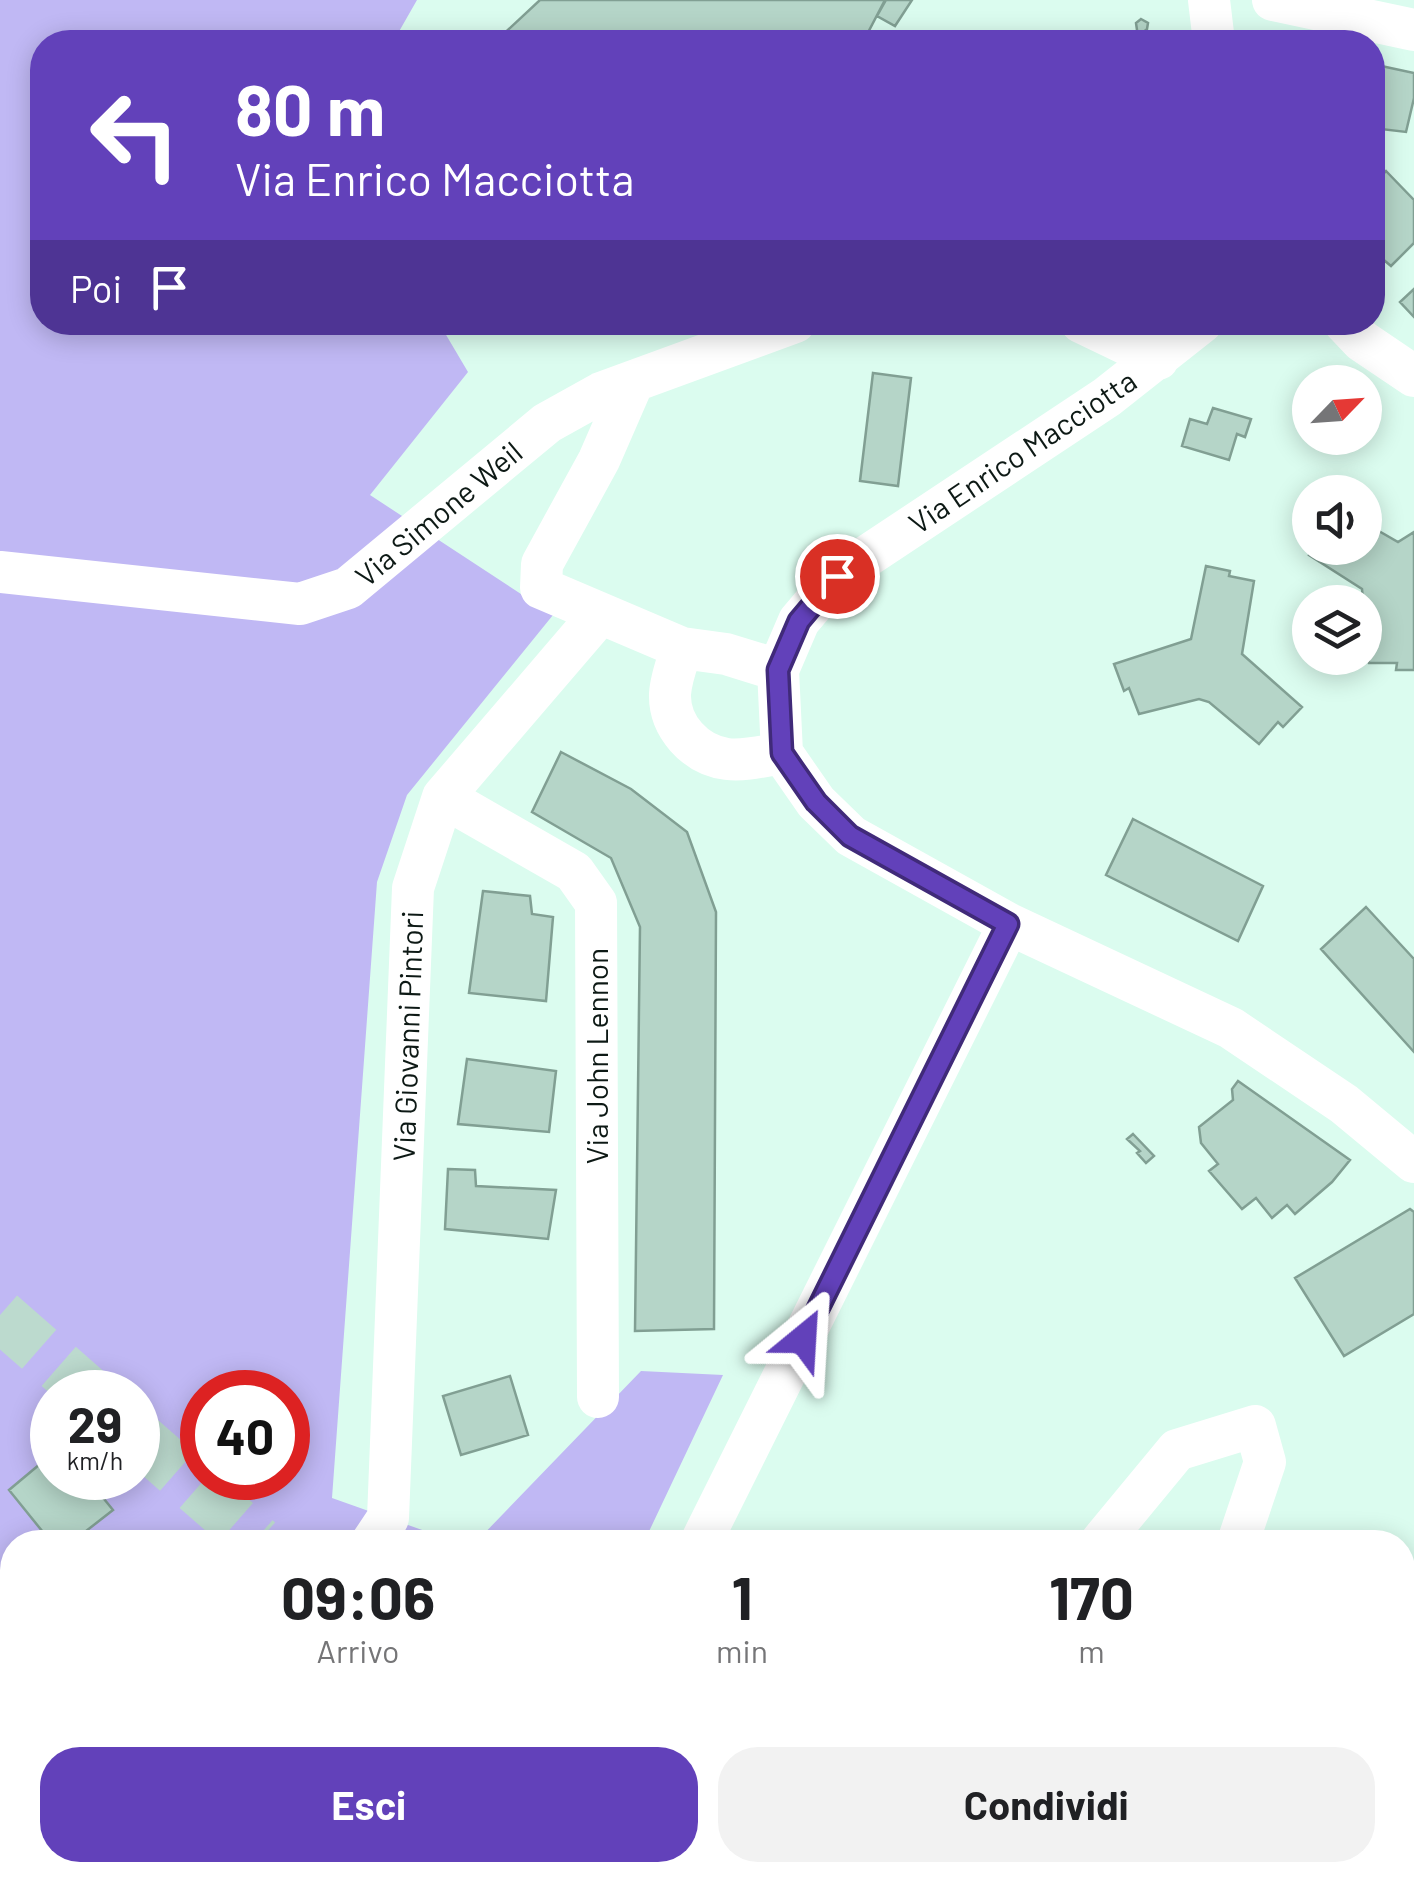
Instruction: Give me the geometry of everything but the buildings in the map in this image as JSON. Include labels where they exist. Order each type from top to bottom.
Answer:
[{"type":"street","points":[[1208,0],[1212,30]]},
{"type":"street","points":[[1273,0],[1414,30]]},
{"type":"street","name":"Via Simone Weil","points":[[0,572],[300,604],[348,588],[547,423],[601,393],[760,335]]},
{"type":"street","points":[[1109,335],[1158,359]]},
{"type":"street","name":"Via Enrico Macciotta","points":[[782,753],[778,670],[799,621],[837,576],[1107,397],[1187,335]]},
{"type":"street","points":[[1356,335],[1414,376]]},
{"type":"street","points":[[633,382],[598,460],[542,564],[541,588],[682,648],[726,654],[778,670]]},
{"type":"street","name":"Via Giovanni Pintori","points":[[380,1530],[413,888],[443,797],[600,615]]},
{"type":"street","points":[[682,648],[670,696],[676,721],[698,748],[725,759],[782,753],[816,802],[850,836],[1008,924],[1231,1028],[1344,1104],[1414,1162]]},
{"type":"street","name":"Via John Lennon","points":[[443,797],[574,872],[596,903],[598,1397]]},
{"type":"street","points":[[707,1530],[1008,924]]},
{"type":"street","points":[[1111,1530],[1177,1450],[1255,1426],[1266,1462],[1242,1530]]},
{"type":"shaded area","points":[[0,0],[417,0],[400,30],[30,30],[30,335],[446,335],[468,372],[370,495],[553,615],[407,795],[377,882],[332,1498],[422,1530],[0,1530]]},
{"type":"shaded area","points":[[641,1371],[723,1375],[650,1530],[488,1530]]},
{"type":"tunnel","points":[[0,1315],[63,1370]]},
{"type":"tunnel","points":[[160,1456],[244,1530]]},
{"type":"route","points":[[803,1339],[1008,924],[850,836],[816,802],[782,753],[778,670],[799,621],[837,576]]}]
